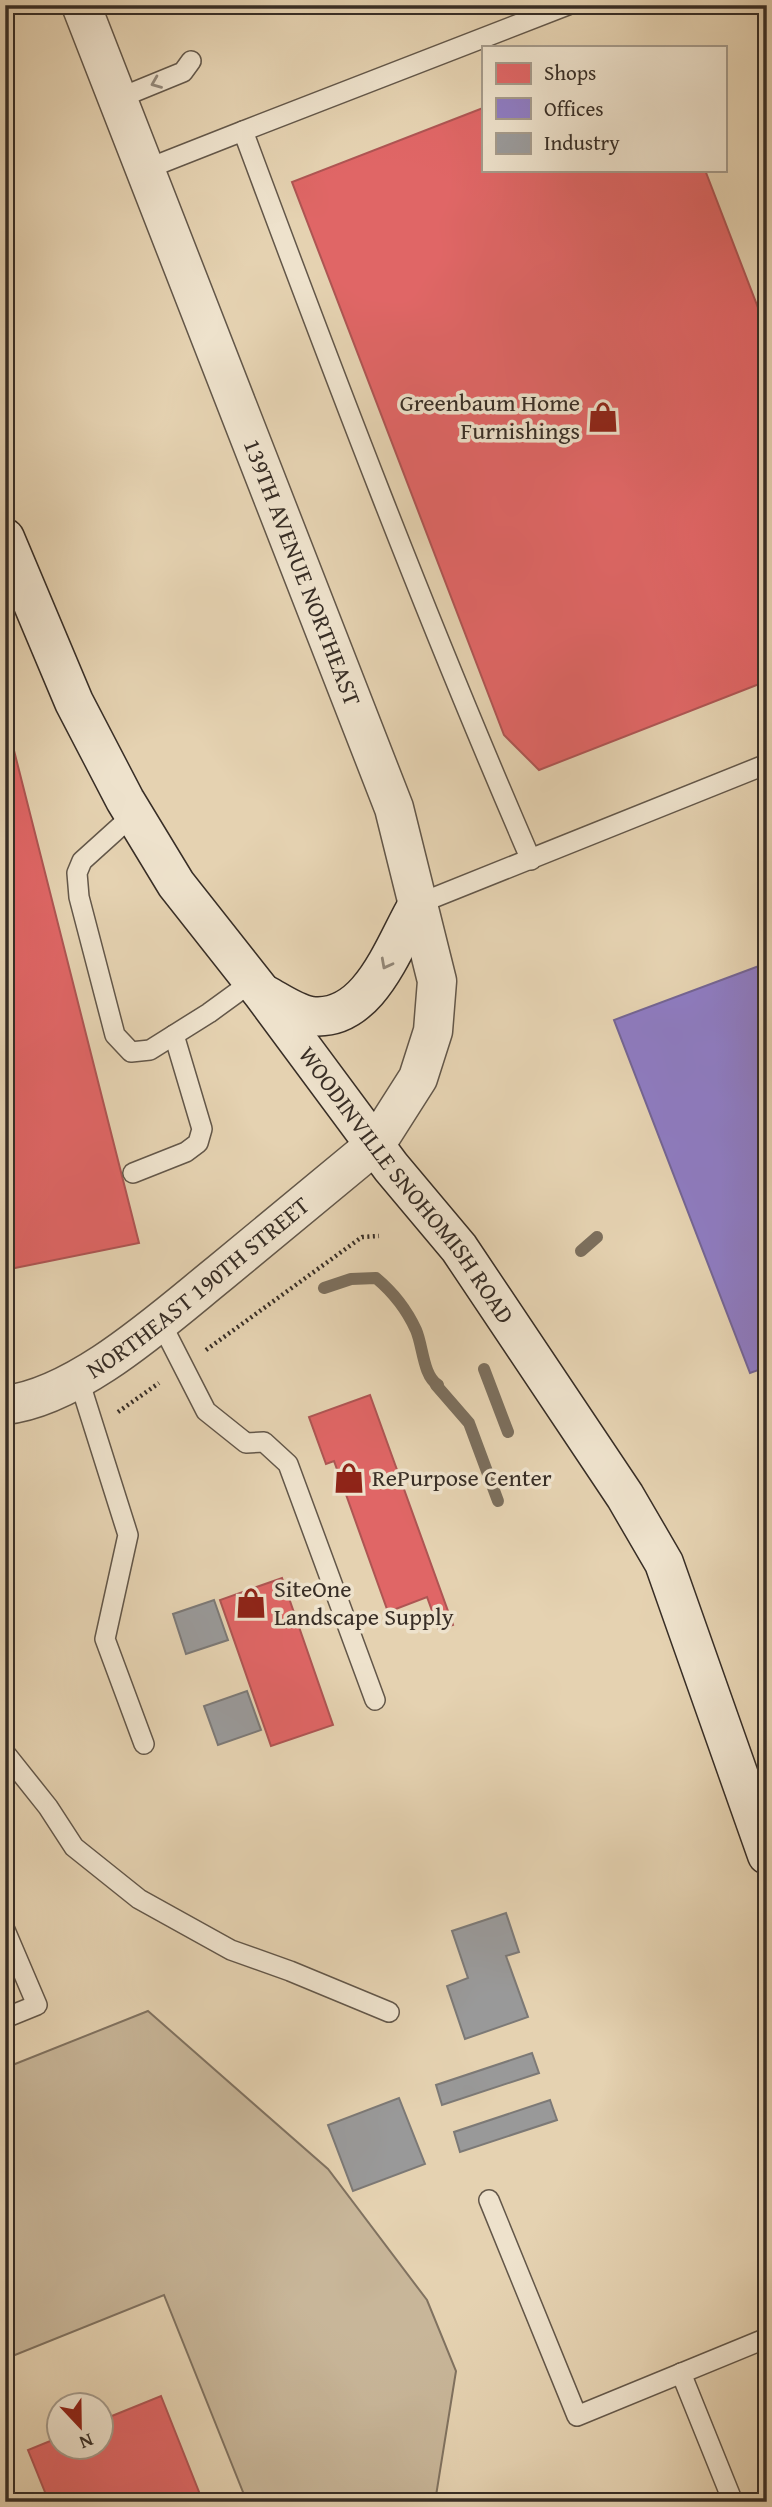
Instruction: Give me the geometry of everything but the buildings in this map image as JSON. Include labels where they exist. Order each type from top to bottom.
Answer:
[{"type":"main road","name":"139TH AVENUE NORTHEAST","points":[[81,5],[394,808],[437,981],[432,1031],[418,1078],[376,1144]]},
{"type":"main road","name":"WOODINVILLE SNOHOMISH ROAD","points":[[5,538],[74,702],[134,814],[176,884],[258,987],[391,1167],[459,1248],[625,1496],[664,1563],[757,1791],[767,1855]]},
{"type":"main road","points":[[258,987],[311,1016],[335,1013],[357,1002],[386,966],[399,935],[418,904]]},
{"type":"main road","name":"NORTHEAST 190TH STREET","points":[[5,1405],[24,1403],[79,1380],[160,1321],[376,1144]]},
{"type":"lane","points":[[144,170],[568,5]]},
{"type":"lane","points":[[117,99],[183,72],[191,61]]},
{"type":"lane","points":[[243,131],[345,407],[468,715],[531,860]]},
{"type":"lane","points":[[418,904],[767,764]]},
{"type":"lane","points":[[134,814],[82,861],[77,873],[79,897],[115,1035],[131,1052],[150,1050],[258,987]]},
{"type":"lane","points":[[133,1173],[186,1152],[198,1143],[202,1129],[174,1035]]},
{"type":"lane","points":[[160,1321],[206,1411],[246,1443],[264,1442],[288,1464],[375,1700]]},
{"type":"lane","points":[[79,1380],[128,1535],[105,1639],[144,1744]]},
{"type":"lane","points":[[5,1753],[48,1807],[74,1847],[139,1899],[231,1950],[290,1971],[388,2012]]},
{"type":"lane","points":[[5,1930],[37,2005],[5,2018]]},
{"type":"lane","points":[[489,2200],[576,2416],[767,2338]]},
{"type":"lane","points":[[681,2373],[733,2502]]},
{"type":"shaded area","points":[[148,2011],[328,2169],[427,2300],[456,2371],[435,2502],[247,2502],[164,2295],[5,2359],[5,2068]]},
{"type":"waterway","points":[[581,1251],[597,1237]]},
{"type":"waterway","points":[[324,1288],[351,1279],[376,1278],[394,1295],[408,1315],[416,1330],[429,1375],[438,1385]]},
{"type":"waterway","points":[[484,1369],[508,1432]]},
{"type":"waterway","points":[[436,1385],[469,1423],[498,1501]]},
{"type":"place","name":"Greenbaum Home Furnishings","points":[[603,417]]},
{"type":"place","name":"RePurpose Center","points":[[349,1478]]},
{"type":"place","name":"SiteOne Landscape Supply","points":[[251,1603]]}]
